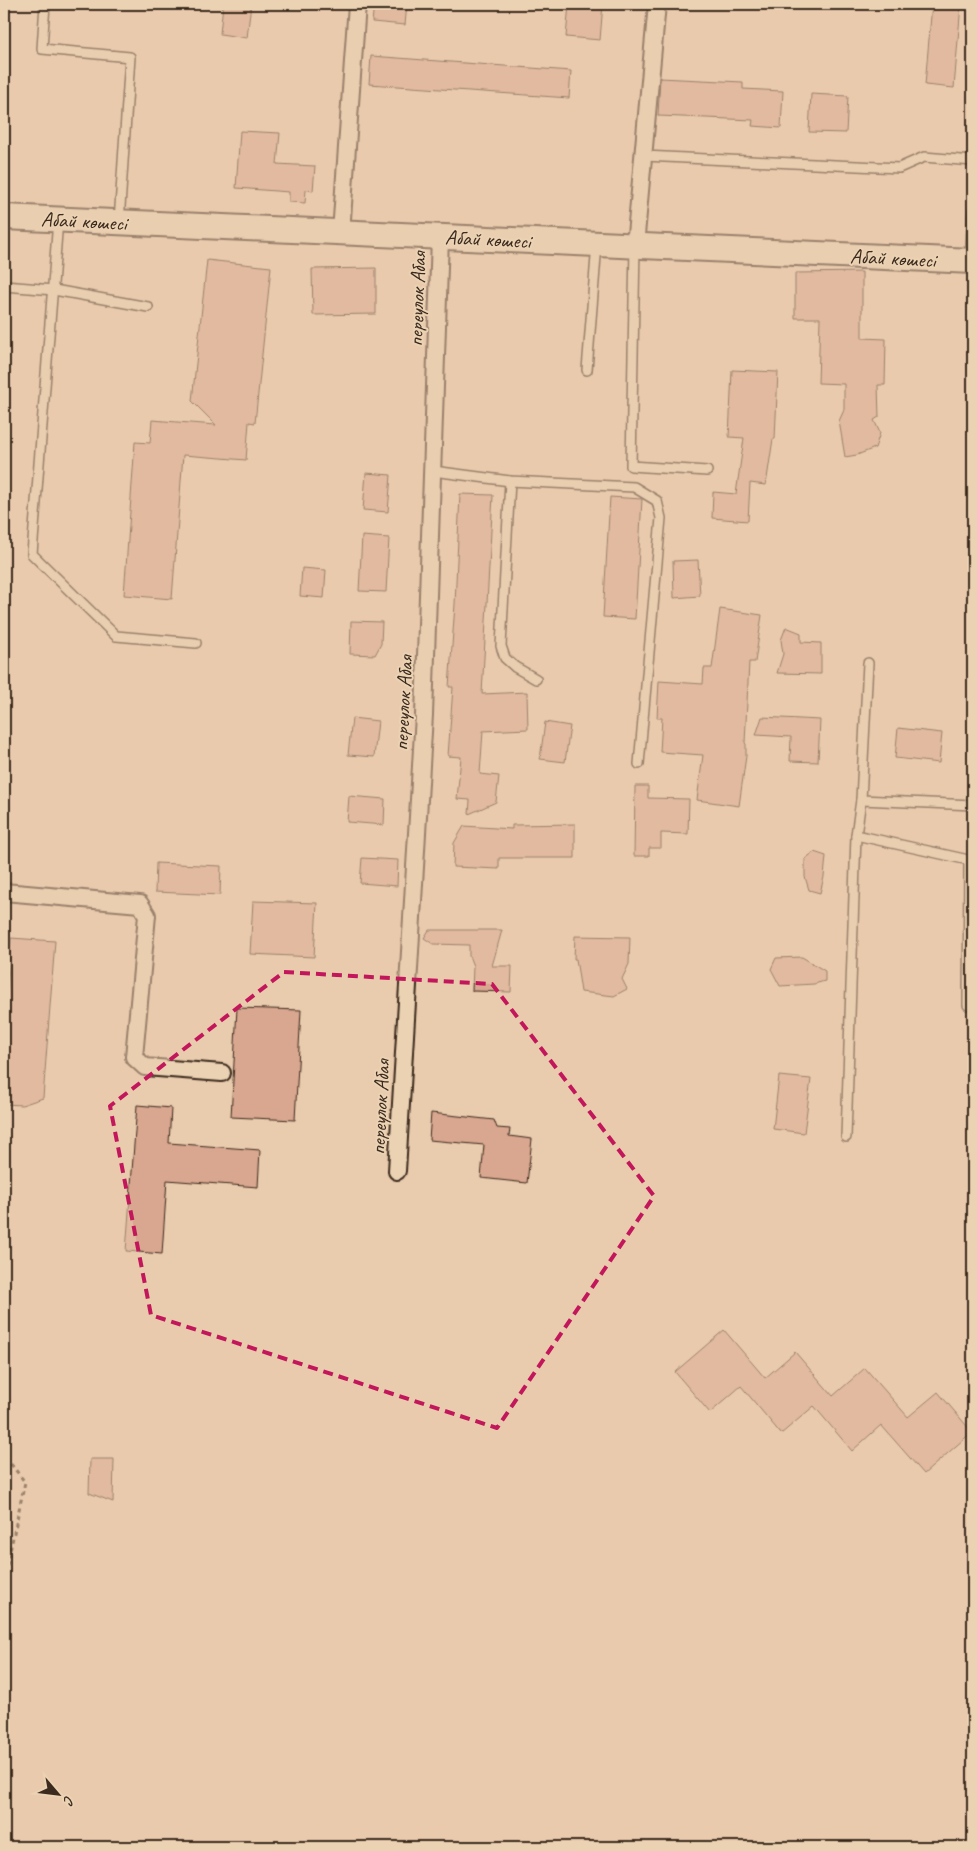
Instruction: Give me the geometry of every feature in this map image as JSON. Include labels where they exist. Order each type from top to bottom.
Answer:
[{"type":"main road","name":"Абай көшесі","points":[[4,217],[971,261]]},
{"type":"street","points":[[341,232],[357,4]]},
{"type":"street","points":[[635,246],[657,4]]},
{"type":"street","name":"переулок Абая","points":[[397,1171],[424,715],[440,237]]},
{"type":"street","points":[[4,892],[140,904],[147,915],[134,1057],[145,1068],[222,1073]]},
{"type":"lane","points":[[45,4],[42,48],[130,58],[119,222]]},
{"type":"lane","points":[[644,156],[899,168],[924,157],[973,160]]},
{"type":"lane","points":[[971,261],[973,211]]},
{"type":"lane","points":[[58,220],[32,554],[116,636],[196,643]]},
{"type":"lane","points":[[587,370],[597,244]]},
{"type":"lane","points":[[635,246],[631,466],[706,471]]},
{"type":"lane","points":[[4,286],[54,290],[148,307]]},
{"type":"lane","points":[[433,471],[510,482],[634,487],[657,501],[661,518],[639,764]]},
{"type":"lane","points":[[510,482],[501,646],[505,658],[515,667],[536,679]]},
{"type":"lane","points":[[846,1137],[856,835],[861,800],[868,663]]},
{"type":"lane","points":[[861,800],[973,805]]},
{"type":"lane","points":[[856,835],[971,860],[968,1005]]},
{"type":"path","points":[[4,1460],[10,1462],[25,1482],[4,1579]]},
{"type":"highlighted area","points":[[284,972],[492,984],[654,1196],[497,1428],[151,1315],[110,1106]]},
{"type":"building","points":[[223,4],[251,4],[247,38],[220,34]]},
{"type":"building","points":[[374,4],[407,4],[405,25],[372,22]]},
{"type":"building","points":[[569,4],[603,4],[600,40],[566,37]]},
{"type":"building","points":[[932,4],[961,4],[954,88],[925,85]]},
{"type":"building","points":[[371,56],[571,71],[569,98],[369,84]]},
{"type":"building","points":[[660,78],[743,82],[743,89],[783,91],[781,128],[752,126],[753,120],[658,116]]},
{"type":"building","points":[[811,94],[848,96],[846,133],[809,132]]},
{"type":"building","points":[[240,131],[280,133],[277,164],[315,166],[313,191],[306,190],[305,203],[289,202],[289,192],[236,188]]},
{"type":"building","points":[[207,260],[271,267],[255,423],[249,422],[246,460],[183,455],[172,599],[124,595],[135,442],[150,443],[152,420],[216,425],[192,401]]},
{"type":"building","points":[[376,268],[376,314],[313,315],[312,269]]},
{"type":"building","points":[[862,272],[862,338],[886,339],[885,385],[878,385],[879,417],[874,420],[880,433],[875,448],[857,455],[845,457],[839,421],[844,410],[844,384],[818,383],[820,318],[795,318],[795,273]]},
{"type":"building","points":[[732,370],[778,372],[775,439],[773,439],[766,485],[750,483],[748,521],[712,518],[713,492],[736,494],[744,438],[729,437]]},
{"type":"building","points":[[366,473],[391,475],[388,512],[363,510]]},
{"type":"building","points":[[460,494],[493,495],[482,694],[527,692],[528,729],[483,731],[480,774],[499,776],[496,802],[469,814],[470,800],[457,799],[461,757],[448,756],[453,687],[449,687]]},
{"type":"building","points":[[610,497],[642,499],[635,619],[603,617]]},
{"type":"building","points":[[362,536],[389,538],[386,592],[359,591]]},
{"type":"building","points":[[698,560],[700,596],[674,598],[673,561]]},
{"type":"building","points":[[302,568],[326,570],[324,598],[300,596]]},
{"type":"building","points":[[720,609],[762,615],[755,662],[749,662],[746,756],[739,806],[697,800],[703,755],[660,752],[662,718],[657,718],[659,681],[703,684],[704,668],[712,668]]},
{"type":"building","points":[[351,621],[382,622],[381,644],[375,655],[350,654]]},
{"type":"building","points":[[786,627],[801,633],[801,642],[821,643],[821,674],[777,673],[783,654],[781,640]]},
{"type":"building","points":[[762,717],[820,720],[818,762],[790,761],[791,737],[756,735]]},
{"type":"building","points":[[352,718],[378,721],[374,757],[348,755]]},
{"type":"building","points":[[545,722],[570,726],[565,762],[540,759]]},
{"type":"building","points":[[898,728],[942,733],[939,763],[895,758]]},
{"type":"building","points":[[635,786],[648,786],[648,798],[689,799],[688,834],[661,833],[661,848],[649,848],[649,856],[634,856]]},
{"type":"building","points":[[349,796],[385,799],[384,825],[347,822]]},
{"type":"building","points":[[575,824],[575,858],[499,858],[499,869],[453,867],[454,843],[464,826],[512,829],[512,825]]},
{"type":"building","points":[[814,852],[826,856],[820,893],[809,890],[805,877],[805,859]]},
{"type":"building","points":[[362,858],[398,860],[397,886],[360,883]]},
{"type":"building","points":[[156,863],[221,866],[220,895],[155,892]]},
{"type":"building","points":[[253,901],[317,903],[314,957],[250,954]]},
{"type":"building","points":[[429,930],[502,930],[492,966],[512,966],[511,992],[472,991],[473,966],[469,956],[469,945],[433,944],[424,938]]},
{"type":"building","points":[[575,936],[630,937],[629,964],[622,979],[627,989],[614,996],[581,992],[576,959],[574,959]]},
{"type":"building","points":[[11,938],[55,941],[43,1098],[22,1105],[4,1104],[4,1036]]},
{"type":"building","points":[[802,957],[825,971],[825,981],[814,984],[780,986],[771,969],[776,958]]},
{"type":"building","points":[[237,1008],[301,1010],[295,1120],[231,1117]]},
{"type":"building","points":[[779,1076],[811,1079],[804,1133],[773,1129]]},
{"type":"building","points":[[137,1105],[171,1108],[169,1143],[260,1150],[258,1187],[167,1180],[162,1254],[126,1251]]},
{"type":"building","points":[[431,1113],[494,1120],[497,1128],[510,1129],[509,1136],[532,1139],[527,1183],[481,1178],[484,1145],[429,1140]]},
{"type":"building","points":[[724,1330],[765,1378],[795,1352],[833,1396],[865,1368],[908,1417],[938,1392],[972,1432],[924,1474],[881,1425],[852,1451],[814,1406],[781,1434],[741,1386],[710,1413],[675,1372]]},
{"type":"building","points":[[90,1459],[114,1459],[113,1502],[89,1493]]}]
